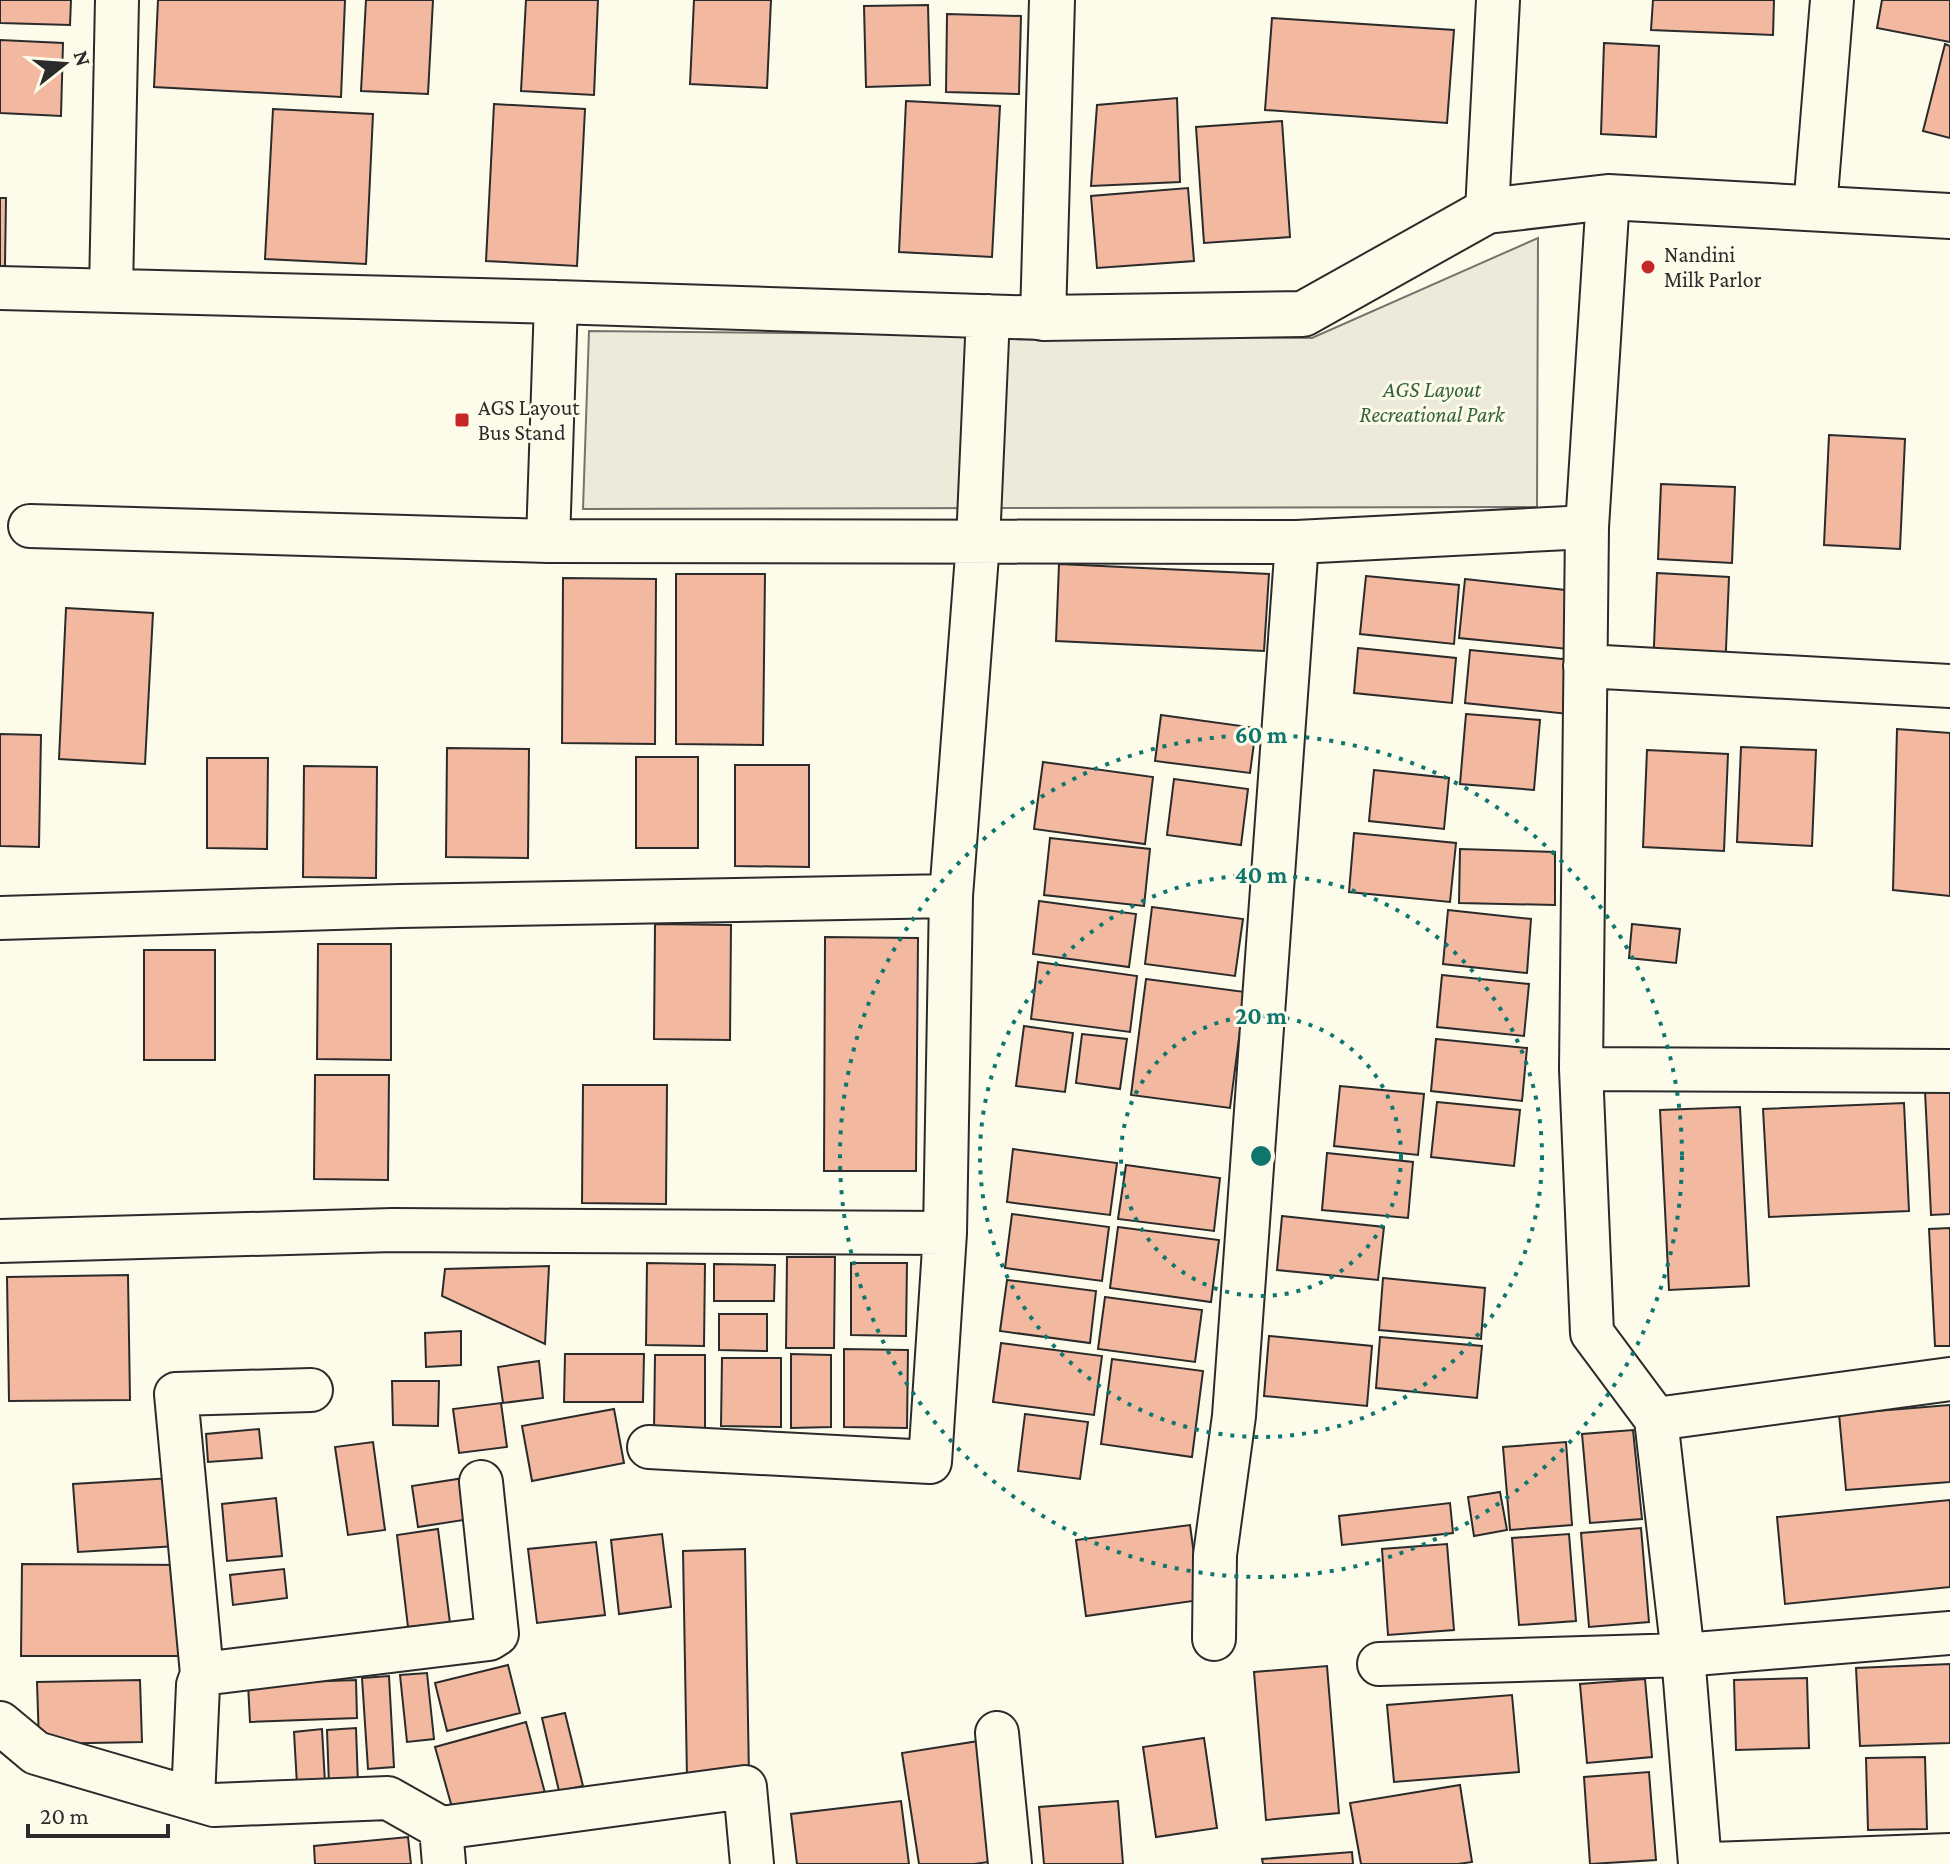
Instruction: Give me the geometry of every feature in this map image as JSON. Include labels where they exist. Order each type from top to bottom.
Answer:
[{"type":"street","points":[[111,290],[117,0]]},
{"type":"street","points":[[1043,318],[1052,0]]},
{"type":"street","points":[[1487,211],[1498,0]]},
{"type":"street","points":[[1815,208],[1832,0]]},
{"type":"street","points":[[0,288],[1043,318],[1303,314],[1487,211],[1608,197],[1950,216]]},
{"type":"street","points":[[1608,197],[1587,527],[1585,666],[1581,1069],[1592,1333],[1656,1419],[1683,1655],[1700,1864]]},
{"type":"street","points":[[548,541],[556,302]]},
{"type":"street","points":[[649,1447],[930,1462],[945,1233],[951,896],[978,542],[988,316]]},
{"type":"street","points":[[30,526],[548,541],[978,542],[1297,542],[1587,527]]},
{"type":"street","points":[[1214,1639],[1215,1555],[1234,1416],[1297,542]]},
{"type":"street","points":[[1585,666],[1950,686]]},
{"type":"street","points":[[0,918],[400,906],[951,896]]},
{"type":"street","points":[[1581,1069],[1950,1071]]},
{"type":"street","points":[[0,1241],[393,1230],[945,1233]]},
{"type":"street","points":[[1656,1419],[1950,1379]]},
{"type":"street","points":[[193,1799],[198,1685],[202,1674],[176,1394],[311,1390]]},
{"type":"street","points":[[202,1674],[489,1639],[497,1634],[481,1482]]},
{"type":"street","points":[[1379,1664],[1683,1655],[1950,1633]]},
{"type":"street","points":[[0,1723],[36,1753],[214,1805],[388,1798],[443,1846],[745,1787],[752,1864]]},
{"type":"street","points":[[997,1733],[1010,1864]]},
{"type":"street","points":[[1711,1864],[1950,1855]]},
{"type":"green space","name":"AGS Layout Recreational Park","points":[[1538,238],[1537,507],[583,509],[589,331],[1312,338]]},
{"type":"building","points":[[0,0],[71,0],[70,25],[0,23]]},
{"type":"building","points":[[158,0],[345,0],[341,97],[154,87]]},
{"type":"building","points":[[366,0],[433,0],[428,94],[361,91]]},
{"type":"building","points":[[526,0],[598,0],[594,95],[521,91]]},
{"type":"building","points":[[694,0],[771,0],[767,88],[690,84]]},
{"type":"building","points":[[1653,0],[1774,0],[1773,35],[1651,30]]},
{"type":"building","points":[[1882,0],[1950,0],[1950,42],[1877,28]]},
{"type":"building","points":[[928,5],[930,85],[866,87],[864,6]]},
{"type":"building","points":[[947,14],[1021,16],[1019,94],[946,92]]},
{"type":"building","points":[[1272,18],[1454,30],[1447,123],[1265,110]]},
{"type":"building","points":[[0,40],[63,43],[61,116],[0,113]]},
{"type":"building","points":[[1604,43],[1659,46],[1656,137],[1601,134]]},
{"type":"building","points":[[1945,44],[1950,46],[1950,138],[1923,131]]},
{"type":"building","points":[[1177,98],[1180,182],[1091,186],[1097,105]]},
{"type":"building","points":[[906,101],[1000,106],[992,257],[899,252]]},
{"type":"building","points":[[494,104],[585,109],[577,266],[486,261]]},
{"type":"building","points":[[273,109],[373,114],[366,264],[265,259]]},
{"type":"building","points":[[1282,121],[1290,237],[1204,243],[1196,127]]},
{"type":"building","points":[[1188,188],[1194,261],[1097,268],[1091,196]]},
{"type":"building","points":[[0,198],[6,198],[5,266],[0,266]]},
{"type":"building","points":[[1829,435],[1905,439],[1900,549],[1824,545]]},
{"type":"building","points":[[1661,484],[1735,487],[1732,563],[1658,559]]},
{"type":"building","points":[[1059,564],[1269,574],[1264,651],[1056,641]]},
{"type":"building","points":[[1657,573],[1729,577],[1725,673],[1653,669]]},
{"type":"building","points":[[676,574],[765,574],[763,745],[676,744]]},
{"type":"building","points":[[1366,576],[1459,585],[1454,644],[1360,634]]},
{"type":"building","points":[[563,578],[656,579],[655,744],[562,743]]},
{"type":"building","points":[[1465,579],[1584,592],[1578,650],[1459,638]]},
{"type":"building","points":[[66,608],[153,613],[145,764],[59,759]]},
{"type":"building","points":[[1358,648],[1456,658],[1452,703],[1354,693]]},
{"type":"building","points":[[1470,650],[1572,660],[1568,714],[1465,703]]},
{"type":"building","points":[[1466,714],[1540,720],[1534,790],[1460,784]]},
{"type":"building","points":[[1161,715],[1256,728],[1250,773],[1155,761]]},
{"type":"building","points":[[1897,729],[1950,733],[1950,896],[1893,890]]},
{"type":"building","points":[[0,734],[41,735],[39,847],[0,846]]},
{"type":"building","points":[[1741,747],[1816,750],[1812,846],[1737,842]]},
{"type":"building","points":[[447,748],[529,749],[528,858],[446,857]]},
{"type":"building","points":[[1647,750],[1728,754],[1724,851],[1643,847]]},
{"type":"building","points":[[636,757],[698,757],[698,848],[636,848]]},
{"type":"building","points":[[207,758],[268,758],[267,849],[207,848]]},
{"type":"building","points":[[1043,762],[1153,777],[1145,844],[1034,829]]},
{"type":"building","points":[[735,765],[809,765],[809,867],[735,866]]},
{"type":"building","points":[[304,766],[377,767],[376,878],[303,877]]},
{"type":"building","points":[[1374,770],[1449,778],[1444,829],[1369,821]]},
{"type":"building","points":[[1174,779],[1248,789],[1241,845],[1167,835]]},
{"type":"building","points":[[1354,833],[1456,843],[1450,902],[1349,892]]},
{"type":"building","points":[[1050,838],[1150,849],[1144,906],[1044,895]]},
{"type":"building","points":[[1460,849],[1555,852],[1555,905],[1459,903]]},
{"type":"building","points":[[1039,901],[1136,914],[1129,967],[1033,954]]},
{"type":"building","points":[[1152,907],[1243,919],[1235,976],[1145,964]]},
{"type":"building","points":[[1448,910],[1531,919],[1527,973],[1443,964]]},
{"type":"building","points":[[655,924],[731,925],[730,1040],[654,1039]]},
{"type":"building","points":[[1632,924],[1680,929],[1676,963],[1629,958]]},
{"type":"building","points":[[825,937],[918,938],[916,1171],[824,1171]]},
{"type":"building","points":[[318,944],[391,944],[391,1060],[317,1059]]},
{"type":"building","points":[[144,950],[215,950],[215,1060],[144,1060]]},
{"type":"building","points":[[1038,962],[1137,976],[1130,1032],[1031,1019]]},
{"type":"building","points":[[1442,975],[1529,984],[1524,1036],[1437,1027]]},
{"type":"building","points":[[1146,979],[1245,992],[1230,1108],[1131,1095]]},
{"type":"building","points":[[1024,1026],[1073,1033],[1065,1092],[1016,1086]]},
{"type":"building","points":[[1082,1034],[1127,1039],[1120,1089],[1076,1083]]},
{"type":"building","points":[[1436,1039],[1527,1048],[1522,1101],[1431,1091]]},
{"type":"building","points":[[315,1075],[389,1075],[388,1180],[314,1179]]},
{"type":"building","points":[[583,1085],[667,1085],[666,1204],[582,1203]]},
{"type":"building","points":[[1340,1086],[1424,1094],[1418,1155],[1334,1146]]},
{"type":"building","points":[[1950,1090],[1950,1214],[1931,1215],[1925,1091]]},
{"type":"building","points":[[1437,1102],[1520,1110],[1514,1166],[1431,1157]]},
{"type":"building","points":[[1904,1103],[1909,1211],[1769,1217],[1763,1109]]},
{"type":"building","points":[[1740,1107],[1749,1286],[1669,1290],[1660,1110]]},
{"type":"building","points":[[1013,1149],[1117,1163],[1110,1215],[1007,1202]]},
{"type":"building","points":[[1327,1153],[1413,1162],[1408,1218],[1322,1210]]},
{"type":"building","points":[[1126,1165],[1220,1178],[1214,1231],[1118,1219]]},
{"type":"building","points":[[1012,1214],[1109,1227],[1102,1281],[1005,1268]]},
{"type":"building","points":[[1282,1216],[1384,1227],[1378,1280],[1277,1270]]},
{"type":"building","points":[[1118,1227],[1219,1240],[1211,1302],[1110,1288]]},
{"type":"building","points":[[1950,1228],[1950,1346],[1935,1346],[1929,1229]]},
{"type":"building","points":[[787,1257],[835,1257],[834,1348],[786,1348]]},
{"type":"building","points":[[647,1263],[705,1264],[704,1346],[646,1345]]},
{"type":"building","points":[[851,1263],[907,1263],[906,1336],[851,1335]]},
{"type":"building","points":[[714,1264],[775,1265],[774,1301],[714,1301]]},
{"type":"building","points":[[549,1266],[545,1344],[442,1296],[445,1269]]},
{"type":"building","points":[[128,1275],[130,1400],[9,1401],[7,1277]]},
{"type":"building","points":[[1383,1278],[1485,1288],[1481,1339],[1379,1330]]},
{"type":"building","points":[[1007,1280],[1096,1291],[1090,1343],[1000,1331]]},
{"type":"building","points":[[1105,1297],[1202,1310],[1195,1362],[1098,1349]]},
{"type":"building","points":[[719,1314],[767,1314],[767,1351],[719,1350]]},
{"type":"building","points":[[461,1331],[461,1365],[426,1367],[425,1333]]},
{"type":"building","points":[[1269,1336],[1372,1346],[1367,1406],[1264,1396]]},
{"type":"building","points":[[1380,1337],[1482,1346],[1477,1398],[1376,1388]]},
{"type":"building","points":[[1001,1343],[1102,1356],[1094,1415],[993,1402]]},
{"type":"building","points":[[844,1349],[908,1350],[907,1428],[844,1427]]},
{"type":"building","points":[[565,1354],[644,1354],[643,1402],[564,1402]]},
{"type":"building","points":[[791,1354],[831,1355],[831,1427],[791,1428]]},
{"type":"building","points":[[655,1355],[705,1355],[705,1432],[654,1431]]},
{"type":"building","points":[[722,1358],[781,1358],[781,1427],[721,1426]]},
{"type":"building","points":[[1112,1359],[1203,1371],[1192,1457],[1101,1444]]},
{"type":"building","points":[[539,1361],[543,1398],[503,1403],[498,1367]]},
{"type":"building","points":[[392,1381],[439,1381],[438,1426],[393,1425]]},
{"type":"building","points":[[501,1403],[507,1447],[459,1453],[453,1409]]},
{"type":"building","points":[[1950,1405],[1950,1482],[1846,1490],[1839,1414]]},
{"type":"building","points":[[614,1409],[624,1463],[532,1481],[522,1426]]},
{"type":"building","points":[[1025,1414],[1088,1422],[1080,1479],[1018,1471]]},
{"type":"building","points":[[259,1429],[262,1458],[208,1462],[206,1434]]},
{"type":"building","points":[[1633,1430],[1642,1519],[1590,1523],[1582,1434]]},
{"type":"building","points":[[373,1442],[385,1530],[348,1535],[335,1447]]},
{"type":"building","points":[[1566,1442],[1572,1525],[1510,1530],[1503,1447]]},
{"type":"building","points":[[172,1478],[177,1546],[78,1552],[73,1484]]},
{"type":"building","points":[[464,1478],[470,1519],[418,1527],[412,1486]]},
{"type":"building","points":[[1500,1492],[1507,1530],[1474,1536],[1468,1497]]},
{"type":"building","points":[[276,1498],[282,1556],[227,1561],[222,1504]]},
{"type":"building","points":[[1950,1500],[1950,1587],[1785,1604],[1777,1517]]},
{"type":"building","points":[[1450,1503],[1453,1533],[1342,1545],[1339,1516]]},
{"type":"building","points":[[1190,1525],[1200,1600],[1086,1616],[1076,1540]]},
{"type":"building","points":[[1641,1528],[1649,1622],[1589,1627],[1581,1533]]},
{"type":"building","points":[[438,1529],[450,1623],[408,1627],[397,1535]]},
{"type":"building","points":[[662,1534],[671,1607],[619,1614],[611,1540]]},
{"type":"building","points":[[1569,1534],[1576,1621],[1519,1625],[1512,1538]]},
{"type":"building","points":[[596,1542],[605,1615],[537,1623],[528,1549]]},
{"type":"building","points":[[1447,1544],[1454,1630],[1388,1635],[1382,1549]]},
{"type":"building","points":[[745,1549],[749,1777],[687,1778],[683,1551]]},
{"type":"building","points":[[22,1564],[189,1565],[189,1656],[21,1656]]},
{"type":"building","points":[[284,1569],[287,1598],[233,1605],[230,1575]]},
{"type":"building","points":[[1950,1664],[1950,1743],[1860,1746],[1856,1668]]},
{"type":"building","points":[[508,1665],[520,1713],[447,1731],[435,1683]]},
{"type":"building","points":[[1327,1666],[1339,1813],[1266,1820],[1254,1672]]},
{"type":"building","points":[[427,1673],[434,1739],[407,1742],[400,1675]]},
{"type":"building","points":[[389,1676],[394,1767],[368,1769],[362,1678]]},
{"type":"building","points":[[1807,1678],[1809,1748],[1736,1750],[1734,1680]]},
{"type":"building","points":[[1645,1679],[1652,1757],[1587,1763],[1580,1684]]},
{"type":"building","points":[[140,1680],[142,1742],[39,1744],[37,1682]]},
{"type":"building","points":[[356,1680],[357,1718],[250,1722],[248,1684]]},
{"type":"building","points":[[1512,1695],[1519,1772],[1394,1782],[1387,1705]]},
{"type":"building","points":[[565,1713],[583,1786],[559,1791],[542,1718]]},
{"type":"building","points":[[526,1722],[545,1793],[455,1818],[435,1747]]},
{"type":"building","points":[[356,1728],[358,1784],[329,1785],[327,1730]]},
{"type":"building","points":[[322,1729],[325,1783],[297,1785],[294,1732]]},
{"type":"building","points":[[1204,1738],[1217,1828],[1156,1837],[1143,1747]]},
{"type":"building","points":[[985,1740],[1003,1860],[974,1864],[919,1864],[902,1753]]},
{"type":"building","points":[[1925,1757],[1927,1829],[1868,1830],[1866,1758]]},
{"type":"building","points":[[1649,1772],[1656,1860],[1590,1864],[1584,1777]]},
{"type":"building","points":[[1460,1785],[1472,1862],[1361,1864],[1350,1803]]},
{"type":"building","points":[[901,1801],[909,1864],[797,1864],[791,1814]]},
{"type":"building","points":[[1118,1801],[1123,1864],[1044,1864],[1039,1807]]},
{"type":"building","points":[[408,1837],[411,1864],[315,1864],[314,1846]]},
{"type":"building","points":[[1352,1852],[1353,1864],[1263,1864],[1262,1859]]},
{"type":"place","name":"Nandini Milk Parlor","points":[[1648,267]]},
{"type":"place","name":"AGS Layout Bus Stand","points":[[462,420]]}]
